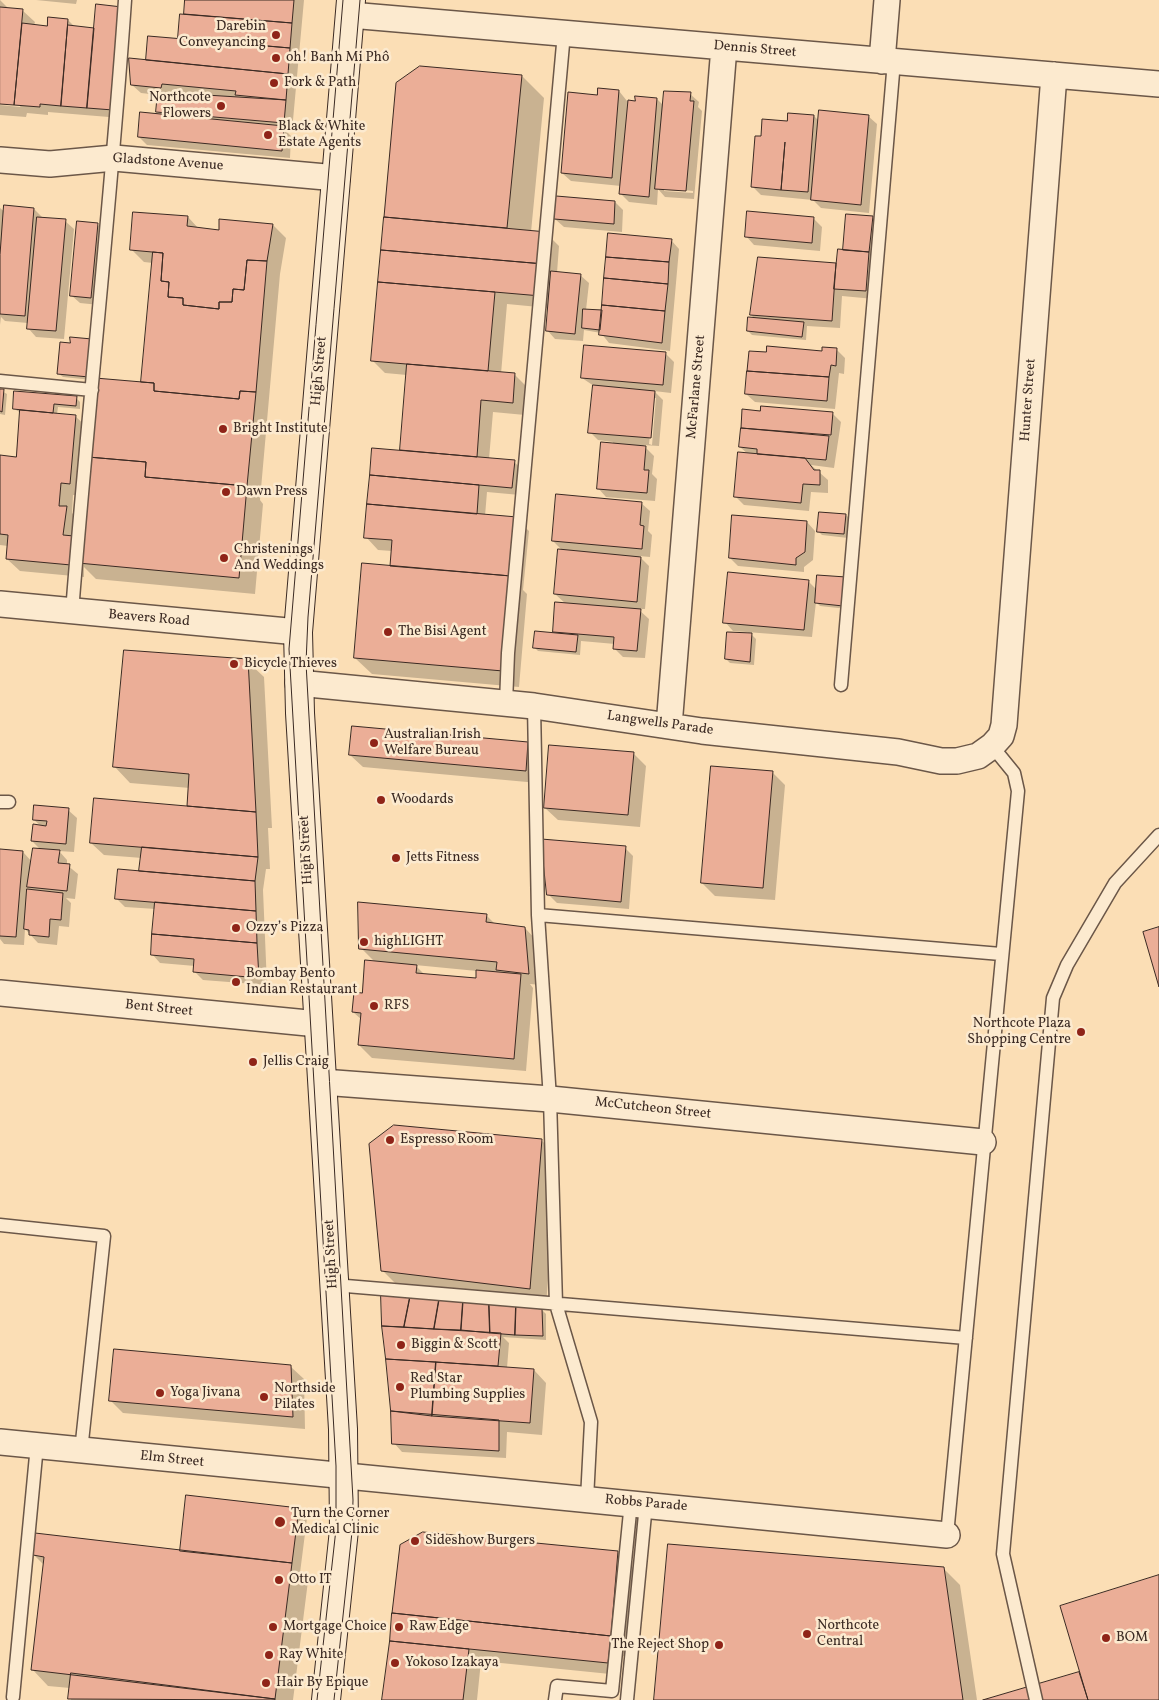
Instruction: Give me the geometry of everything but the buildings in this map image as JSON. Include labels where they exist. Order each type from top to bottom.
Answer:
[{"type":"main road","name":"High Street","points":[[326,1700],[344,1530],[344,1477],[298,683],[298,632],[351,8]]},
{"type":"street","points":[[887,0],[888,61]]},
{"type":"street","name":"Dennis Street","points":[[351,8],[564,34],[1159,84]]},
{"type":"street","name":"McFarlane Street","points":[[669,726],[724,47]]},
{"type":"street","name":"Hunter Street","points":[[998,736],[1054,75]]},
{"type":"street","name":"Gladstone Avenue","points":[[0,160],[50,164],[114,158],[337,178]]},
{"type":"street","name":"Beavers Road","points":[[0,604],[298,632]]},
{"type":"street","name":"Langwells Parade","points":[[298,683],[534,706],[669,726],[898,752],[941,761],[970,760],[998,736]]},
{"type":"street","name":"Bent Street","points":[[0,993],[318,1024]]},
{"type":"street","name":"McCutcheon Street","points":[[322,1082],[550,1099],[983,1142]]},
{"type":"street","name":"Elm Street","points":[[0,1442],[344,1477]]},
{"type":"street","name":"Robbs Parade","points":[[344,1477],[639,1503],[947,1535]]},
{"type":"lane","points":[[72,612],[114,158],[125,0]]},
{"type":"lane","points":[[506,703],[508,653],[564,34]]},
{"type":"lane","points":[[841,685],[888,61]]},
{"type":"lane","points":[[0,381],[92,390]]},
{"type":"lane","points":[[534,706],[538,916],[550,1099],[556,1304],[591,1422],[587,1499]]},
{"type":"lane","points":[[947,1535],[1018,791],[1014,773],[998,736]]},
{"type":"lane","points":[[1036,1700],[1003,1554],[1053,998],[1067,965],[1115,882],[1159,836]]},
{"type":"lane","points":[[538,916],[1002,954]]},
{"type":"lane","points":[[0,1225],[104,1236],[81,1451]]},
{"type":"lane","points":[[334,1285],[966,1338]]},
{"type":"lane","points":[[13,1697],[37,1446]]},
{"type":"lane","points":[[555,1700],[557,1686],[612,1691],[639,1503]]},
{"type":"lane","points":[[627,1700],[639,1503]]},
{"type":"tram line","points":[[317,1700],[336,1529],[336,1466],[289,649],[343,0]]},
{"type":"tram line","points":[[334,1700],[352,1532],[353,1500],[306,663],[308,617],[360,0]]},
{"type":"place","name":"Darebin Conveyancing","points":[[276,35]]},
{"type":"place","name":"oh! Banh Mi Phô","points":[[276,58]]},
{"type":"place","name":"Fork & Path","points":[[274,83]]},
{"type":"place","name":"Northcote Flowers","points":[[221,106]]},
{"type":"place","name":"Black & White Estate Agents","points":[[268,135]]},
{"type":"place","name":"Bright Institute","points":[[223,429]]},
{"type":"place","name":"Dawn Press","points":[[226,492]]},
{"type":"place","name":"Christenings And Weddings","points":[[224,558]]},
{"type":"place","name":"The Bisi Agent","points":[[388,632]]},
{"type":"place","name":"Bicycle Thieves","points":[[234,664]]},
{"type":"place","name":"Australian Irish Welfare Bureau","points":[[374,743]]},
{"type":"place","name":"Woodards","points":[[381,800]]},
{"type":"place","name":"Jetts Fitness","points":[[396,858]]},
{"type":"place","name":"Ozzy’s Pizza","points":[[236,928]]},
{"type":"place","name":"highLIGHT","points":[[364,942]]},
{"type":"place","name":"Bombay Bento Indian Restaurant","points":[[236,982]]},
{"type":"place","name":"RFS","points":[[374,1006]]},
{"type":"place","name":"Northcote Plaza Shopping Centre","points":[[1081,1032]]},
{"type":"place","name":"Jellis Craig","points":[[253,1062]]},
{"type":"place","name":"Espresso Room","points":[[390,1140]]},
{"type":"place","name":"Biggin & Scott","points":[[401,1345]]},
{"type":"place","name":"Red Star Plumbing Supplies","points":[[400,1387]]},
{"type":"place","name":"Yoga Jivana","points":[[160,1393]]},
{"type":"place","name":"Northside Pilates","points":[[264,1397]]},
{"type":"place","name":"Turn the Corner Medical Clinic","points":[[280,1522]]},
{"type":"place","name":"Sideshow Burgers","points":[[415,1541]]},
{"type":"place","name":"Otto IT","points":[[279,1580]]},
{"type":"place","name":"Mortgage Choice","points":[[273,1627]]},
{"type":"place","name":"Raw Edge","points":[[399,1627]]},
{"type":"place","name":"Northcote Central","points":[[807,1634]]},
{"type":"place","name":"BOM","points":[[1106,1638]]},
{"type":"place","name":"The Reject Shop","points":[[719,1645]]},
{"type":"place","name":"Ray White","points":[[269,1655]]},
{"type":"place","name":"Yokoso Izakaya","points":[[395,1663]]},
{"type":"place","name":"Hair By Epique","points":[[266,1683]]}]
